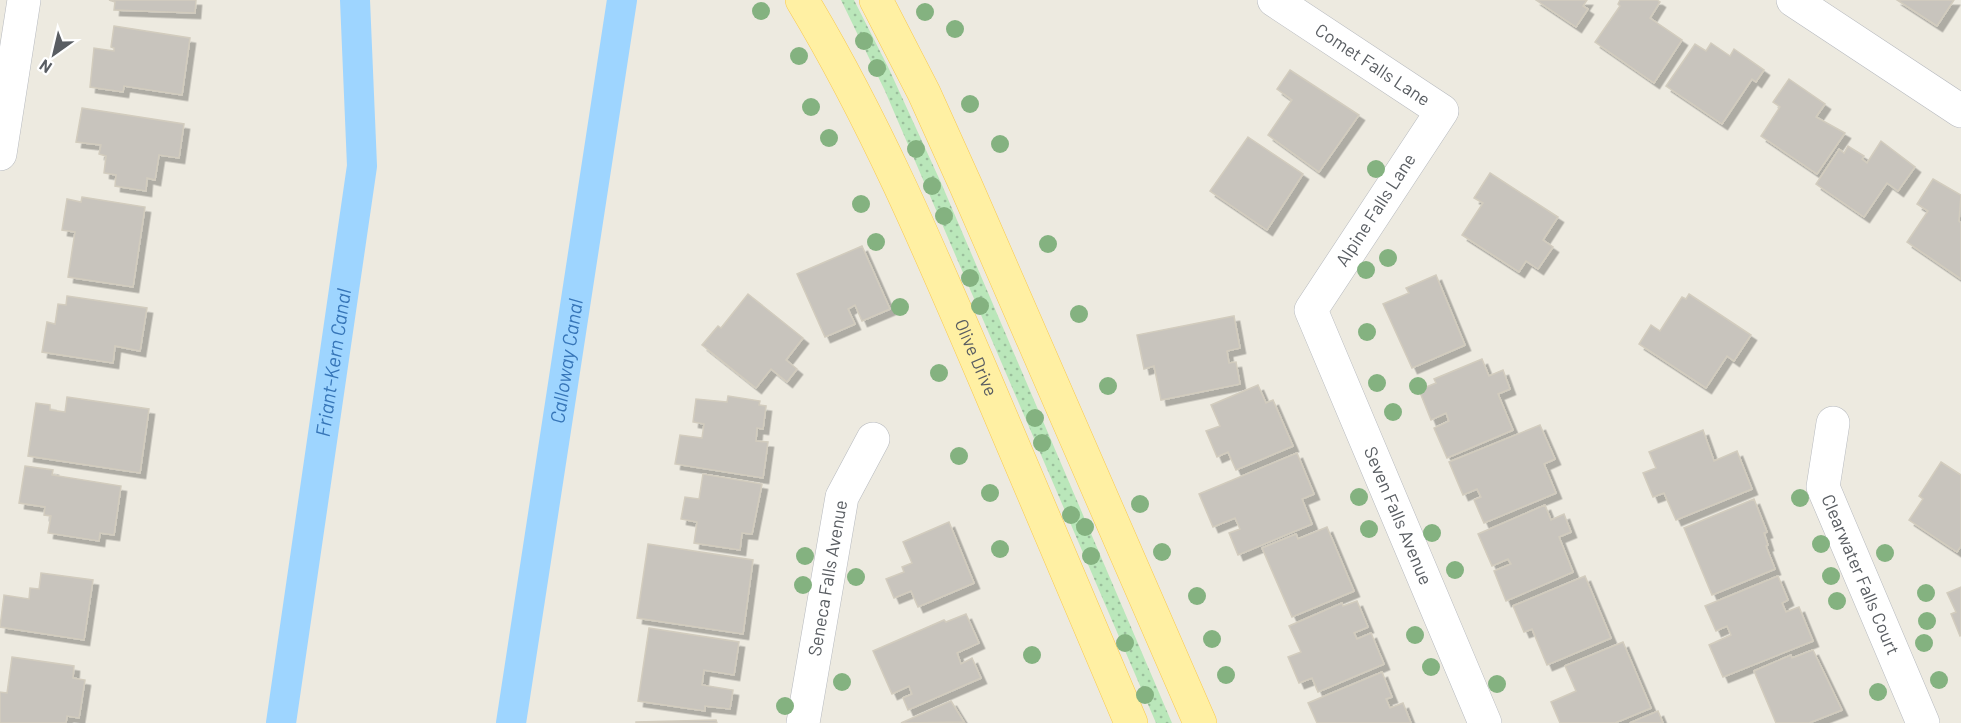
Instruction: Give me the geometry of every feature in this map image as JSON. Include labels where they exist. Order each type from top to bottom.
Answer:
[{"type":"main road","name":"Olive Drive","points":[[802,0],[838,60],[899,182],[1131,723]]},
{"type":"main road","points":[[876,0],[924,93],[962,176],[1200,723]]},
{"type":"street","points":[[0,154],[24,0]]},
{"type":"street","name":"Comet Falls Lane","points":[[1274,0],[1442,111]]},
{"type":"street","points":[[1793,0],[1961,111]]},
{"type":"street","name":"Alpine Falls Lane","points":[[1311,310],[1442,111]]},
{"type":"street","name":"Seven Falls Avenue","points":[[1311,310],[1485,723]]},
{"type":"street","name":"Clearwater Falls Court","points":[[1833,423],[1823,487],[1923,723]]},
{"type":"street","name":"Seneca Falls Avenue","points":[[804,723],[842,497],[873,439]]},
{"type":"green space","points":[[841,0],[854,0],[889,69],[942,185],[1172,723],[1156,723],[885,91]]},
{"type":"building","points":[[109,0],[196,0],[195,13],[114,10],[115,2]]},
{"type":"building","points":[[1536,0],[1587,0],[1583,6],[1588,9],[1576,27]]},
{"type":"building","points":[[1620,0],[1657,0],[1660,2],[1650,18],[1682,40],[1654,83],[1595,42],[1620,6],[1618,4]]},
{"type":"building","points":[[1897,0],[1954,0],[1937,26]]},
{"type":"building","points":[[114,26],[190,38],[182,95],[124,86],[123,92],[90,87],[94,48],[114,51],[111,47]]},
{"type":"building","points":[[1711,43],[1730,56],[1734,49],[1764,70],[1756,82],[1752,79],[1722,124],[1666,86],[1695,44],[1706,51]]},
{"type":"building","points":[[1290,70],[1359,115],[1319,172],[1268,135],[1292,100],[1277,89]]},
{"type":"building","points":[[1789,79],[1825,104],[1816,117],[1845,133],[1817,174],[1761,136],[1780,107],[1773,102]]},
{"type":"building","points":[[82,108],[184,124],[179,158],[159,155],[155,180],[147,178],[146,191],[115,186],[116,175],[104,173],[106,156],[99,154],[101,145],[76,142]]},
{"type":"building","points":[[1248,137],[1303,174],[1267,230],[1210,191]]},
{"type":"building","points":[[1881,141],[1915,167],[1898,191],[1887,183],[1864,217],[1816,184],[1839,149],[1844,153],[1848,146],[1864,156],[1862,159],[1867,163]]},
{"type":"building","points":[[1490,173],[1558,217],[1543,240],[1553,247],[1538,269],[1526,261],[1519,272],[1462,235],[1483,203],[1474,198]]},
{"type":"building","points":[[1933,179],[1961,195],[1959,221],[1961,223],[1961,279],[1907,242],[1928,211],[1917,204]]},
{"type":"building","points":[[82,197],[145,207],[133,287],[68,277],[75,232],[62,230],[67,199],[81,202]]},
{"type":"building","points":[[862,246],[890,309],[862,321],[855,305],[848,309],[855,324],[825,337],[797,274]]},
{"type":"building","points":[[1436,275],[1465,345],[1412,368],[1383,304],[1409,293],[1406,288]]},
{"type":"building","points":[[748,294],[803,338],[786,360],[797,369],[787,382],[771,369],[756,388],[702,345],[718,326],[721,328]]},
{"type":"building","points":[[1689,294],[1751,335],[1734,361],[1727,356],[1706,388],[1639,344],[1651,325],[1660,331],[1682,297],[1686,299]]},
{"type":"building","points":[[67,296],[147,308],[140,351],[115,346],[113,363],[42,352],[47,322],[55,324],[58,304],[66,305]]},
{"type":"building","points":[[1234,316],[1240,348],[1227,351],[1229,363],[1236,362],[1240,384],[1161,400],[1154,366],[1144,369],[1137,335]]},
{"type":"building","points":[[1482,359],[1489,376],[1503,370],[1510,389],[1498,394],[1513,430],[1447,458],[1434,428],[1449,421],[1446,413],[1431,420],[1419,390],[1436,383],[1434,379]]},
{"type":"building","points":[[1258,385],[1266,403],[1273,400],[1293,446],[1236,470],[1228,452],[1217,457],[1206,431],[1220,426],[1211,405]]},
{"type":"building","points":[[728,396],[760,401],[759,405],[766,406],[763,429],[757,428],[756,441],[768,442],[763,478],[675,464],[680,435],[702,438],[704,424],[693,422],[696,399],[727,402]]},
{"type":"building","points":[[67,397],[149,409],[140,473],[28,456],[36,403],[50,405],[50,410],[65,412]]},
{"type":"building","points":[[1540,425],[1555,459],[1544,464],[1556,493],[1484,523],[1474,500],[1481,497],[1477,489],[1463,495],[1449,462]]},
{"type":"building","points":[[1703,430],[1714,461],[1737,451],[1752,489],[1676,520],[1664,493],[1653,497],[1643,473],[1656,468],[1649,452]]},
{"type":"building","points":[[1297,453],[1314,494],[1302,499],[1312,524],[1238,555],[1229,533],[1240,529],[1235,518],[1213,527],[1199,494]]},
{"type":"building","points":[[1941,462],[1961,475],[1961,546],[1957,552],[1909,520],[1923,499],[1919,496]]},
{"type":"building","points":[[25,466],[53,470],[52,475],[121,486],[114,535],[100,533],[99,541],[48,533],[51,516],[44,515],[45,507],[19,503]]},
{"type":"building","points":[[703,474],[762,484],[752,534],[742,533],[740,550],[694,543],[697,522],[681,519],[685,497],[699,499]]},
{"type":"building","points":[[1754,499],[1767,532],[1764,533],[1768,545],[1766,546],[1775,569],[1712,595],[1684,528]]},
{"type":"building","points":[[1545,505],[1551,520],[1564,514],[1571,532],[1559,537],[1573,572],[1506,601],[1494,571],[1511,564],[1508,559],[1492,566],[1478,534]]},
{"type":"building","points":[[949,522],[974,583],[918,607],[911,591],[894,598],[886,579],[904,572],[902,567],[912,563],[903,542]]},
{"type":"building","points":[[1327,527],[1354,591],[1292,617],[1262,548],[1296,534],[1298,539]]},
{"type":"building","points":[[648,544],[753,560],[743,634],[637,618]]},
{"type":"building","points":[[41,573],[93,580],[84,640],[0,627],[4,595],[29,599],[30,588],[39,589]]},
{"type":"building","points":[[1585,576],[1611,638],[1547,665],[1532,629],[1524,632],[1513,606]]},
{"type":"building","points":[[1778,576],[1788,600],[1782,603],[1786,612],[1799,607],[1813,641],[1723,677],[1709,645],[1731,635],[1727,626],[1716,631],[1705,606]]},
{"type":"building","points":[[1961,587],[1960,636],[1951,614],[1956,612],[1947,593]]},
{"type":"building","points":[[1357,601],[1368,627],[1354,633],[1357,639],[1371,633],[1384,664],[1318,692],[1312,678],[1299,683],[1288,657],[1301,652],[1289,626],[1342,603],[1343,606]]},
{"type":"building","points":[[966,614],[979,643],[957,653],[961,664],[972,658],[981,678],[908,710],[903,698],[912,694],[909,686],[892,694],[873,651],[944,620],[946,622]]},
{"type":"building","points":[[649,628],[739,642],[734,675],[704,670],[702,685],[733,690],[730,709],[705,706],[705,711],[638,701]]},
{"type":"building","points":[[1623,642],[1651,708],[1615,723],[1560,723],[1551,702],[1576,691],[1565,666]]},
{"type":"building","points":[[1813,650],[1842,710],[1809,723],[1776,723],[1754,671],[1791,655],[1792,658]]},
{"type":"building","points":[[12,657],[74,666],[73,678],[85,680],[79,718],[67,716],[66,723],[0,723],[0,692],[7,693]]},
{"type":"building","points":[[1382,672],[1392,697],[1386,699],[1390,708],[1403,703],[1411,723],[1317,723],[1308,703]]},
{"type":"building","points":[[951,701],[964,722],[901,723]]},
{"type":"building","points":[[1658,711],[1663,723],[1630,723]]},
{"type":"building","points":[[716,720],[717,723],[636,723],[636,722]]},
{"type":"waterway","name":"Friant-Kern Canal","points":[[281,723],[362,166],[355,0]]},
{"type":"waterway","name":"Calloway Canal","points":[[511,723],[622,0]]}]
